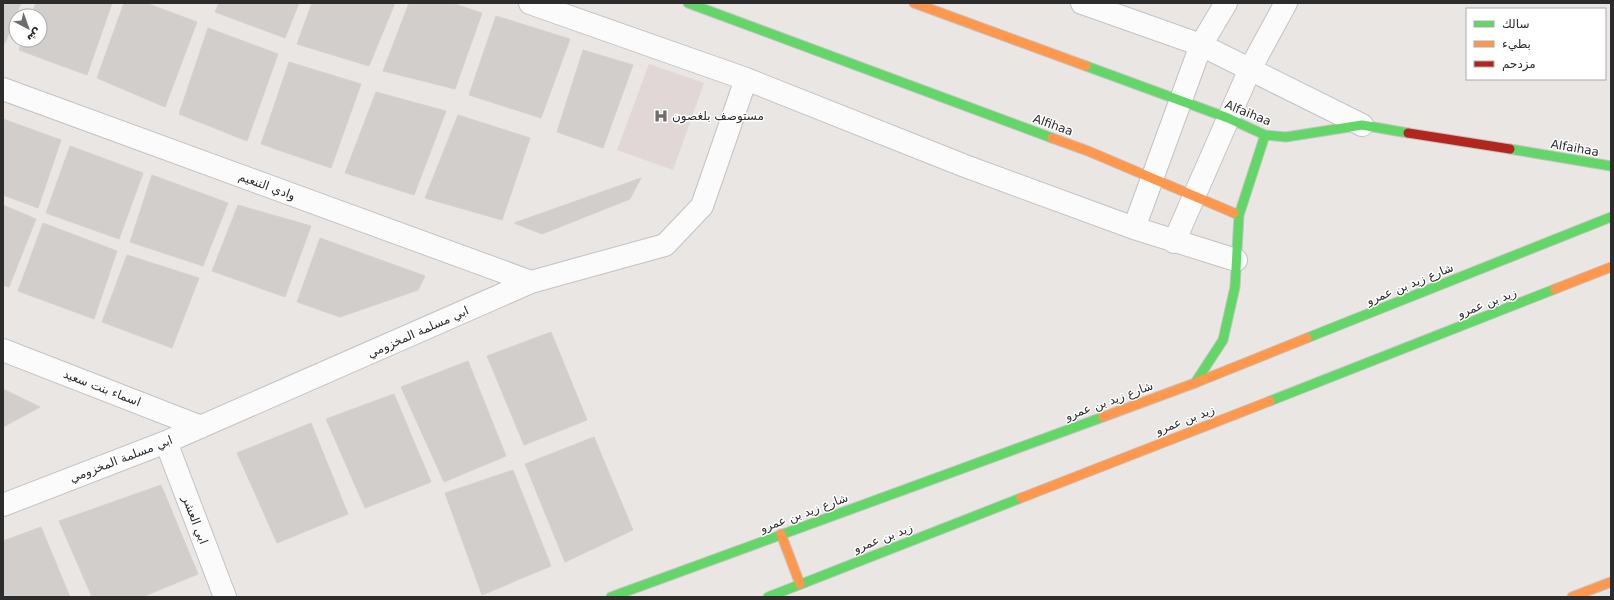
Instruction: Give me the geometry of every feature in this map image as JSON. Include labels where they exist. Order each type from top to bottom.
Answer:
[{"type":"main road","name":"Alfihaa","points":[[688,3],[1080,148],[1239,215]]},
{"type":"main road","name":"Alfaihaa","points":[[914,3],[1181,100],[1228,118],[1265,135],[1286,136],[1362,125],[1611,166]]},
{"type":"main road","points":[[1195,383],[1223,340],[1235,286],[1239,215],[1265,135]]},
{"type":"main road","name":"شارع زيد بن عمرو","points":[[610,597],[1195,383],[1611,217]]},
{"type":"main road","name":"زيد بن عمرو","points":[[768,597],[1611,267]]},
{"type":"main road","points":[[781,534],[800,584]]},
{"type":"main road","points":[[1572,597],[1611,582]]},
{"type":"street","points":[[530,3],[746,79],[965,166],[1134,228],[1174,242],[1236,260]]},
{"type":"street","points":[[1082,3],[1201,45],[1362,125]]},
{"type":"street","points":[[1134,228],[1201,45],[1226,3]]},
{"type":"street","points":[[1174,242],[1250,69],[1286,3]]},
{"type":"street","name":"ابي مسلمة المخزومي","points":[[3,505],[166,442],[531,282],[666,244],[702,206],[746,79]]},
{"type":"street","name":"وادي التنعيم","points":[[3,89],[531,282]]},
{"type":"street","name":"اسماء بنت سعيد","points":[[3,350],[201,427]]},
{"type":"street","name":"ابي العشر","points":[[166,442],[225,597]]},
{"type":"shaded area","name":"مستوصف بلغصون","points":[[649,64],[704,83],[673,170],[617,150]]},
{"type":"building","points":[[3,3],[21,3],[19,8],[8,8],[8,36],[5,43],[3,43]]},
{"type":"building","points":[[36,3],[112,3],[87,75],[19,50],[20,48],[48,48],[48,8],[34,8]]},
{"type":"building","points":[[124,3],[146,3],[197,22],[165,107],[97,78]]},
{"type":"building","points":[[219,3],[299,3],[285,38],[215,12]]},
{"type":"building","points":[[312,3],[395,3],[369,66],[297,44]]},
{"type":"building","points":[[409,3],[452,3],[482,13],[455,89],[383,71]]},
{"type":"building","points":[[496,16],[570,39],[541,118],[469,95]]},
{"type":"building","points":[[208,28],[278,54],[247,141],[179,114]]},
{"type":"building","points":[[583,50],[633,65],[603,148],[557,132]]},
{"type":"building","points":[[289,62],[361,84],[331,168],[261,144]]},
{"type":"building","points":[[376,92],[446,111],[414,195],[345,173]]},
{"type":"building","points":[[458,115],[530,138],[502,220],[425,198]]},
{"type":"building","points":[[3,119],[61,140],[38,208],[3,195]]},
{"type":"building","points":[[70,146],[143,173],[119,239],[46,213]]},
{"type":"building","points":[[152,175],[228,203],[203,266],[130,242]]},
{"type":"building","points":[[641,178],[630,199],[542,234],[514,223]]},
{"type":"building","points":[[3,205],[36,219],[9,287],[3,285]]},
{"type":"building","points":[[238,205],[311,226],[285,297],[212,271]]},
{"type":"building","points":[[43,223],[117,251],[94,319],[18,291]]},
{"type":"building","points":[[320,238],[425,276],[418,290],[340,317],[297,302]]},
{"type":"building","points":[[127,255],[199,278],[172,348],[102,322]]},
{"type":"building","points":[[551,332],[587,420],[524,445],[487,356]]},
{"type":"building","points":[[468,361],[506,456],[444,482],[401,387]]},
{"type":"building","points":[[3,389],[40,407],[3,427]]},
{"type":"building","points":[[394,394],[431,482],[365,508],[326,419]]},
{"type":"building","points":[[311,423],[348,514],[277,543],[237,453]]},
{"type":"building","points":[[594,437],[633,530],[565,562],[525,464]]},
{"type":"building","points":[[513,470],[551,566],[482,595],[445,493]]},
{"type":"building","points":[[161,485],[198,574],[142,597],[92,597],[59,521]]},
{"type":"building","points":[[41,527],[70,597],[3,597],[3,541]]},
{"type":"traffic: fast","points":[[688,3],[1052,138]]},
{"type":"traffic: fast","points":[[1086,66],[1228,118],[1265,135],[1286,137],[1362,125],[1408,133]]},
{"type":"traffic: fast","points":[[1239,215],[1265,135]]},
{"type":"traffic: fast","points":[[1510,149],[1611,166]]},
{"type":"traffic: fast","points":[[1195,383],[1223,340],[1235,287],[1239,215],[1234,213]]},
{"type":"traffic: fast","points":[[1307,338],[1611,217]]},
{"type":"traffic: fast","points":[[1270,401],[1555,289]]},
{"type":"traffic: fast","points":[[611,597],[1103,417]]},
{"type":"traffic: fast","points":[[768,597],[1021,498]]},
{"type":"traffic: slow","points":[[914,3],[1086,66]]},
{"type":"traffic: slow","points":[[1052,138],[1088,151],[1234,213]]},
{"type":"traffic: slow","points":[[1555,289],[1611,267]]},
{"type":"traffic: slow","points":[[1103,417],[1195,383],[1307,338]]},
{"type":"traffic: slow","points":[[1021,498],[1270,401]]},
{"type":"traffic: slow","points":[[781,534],[800,584]]},
{"type":"traffic: slow","points":[[1572,597],[1611,582]]},
{"type":"traffic: jam","points":[[1408,133],[1510,149]]},
{"type":"place","name":"مستوصف بلغصون","points":[[661,116]]}]
